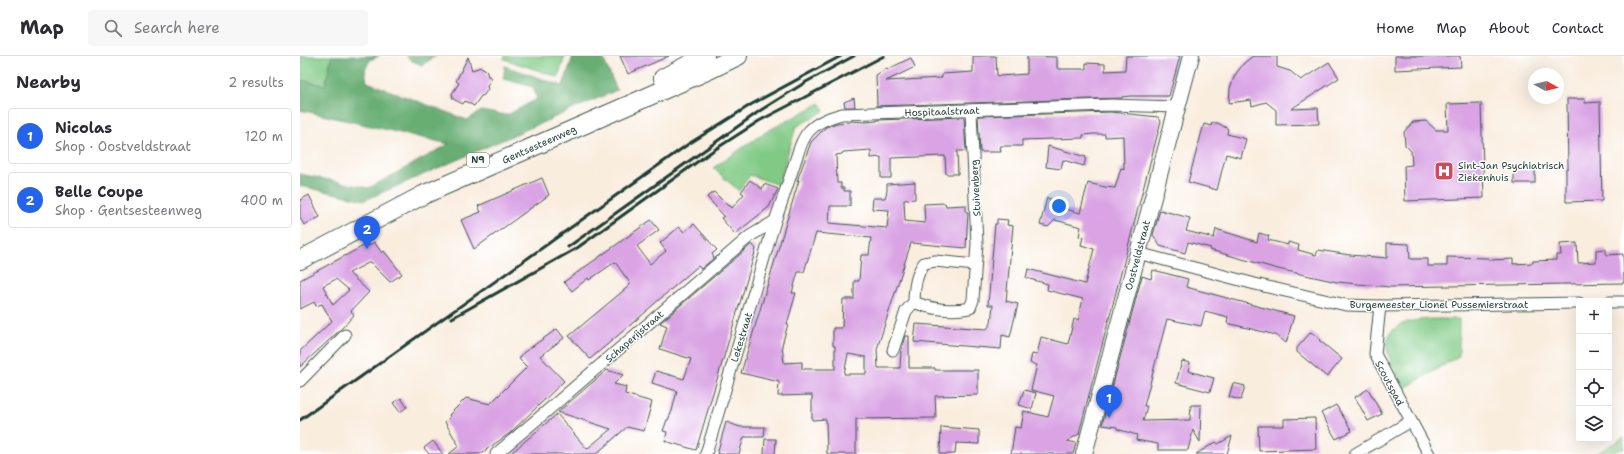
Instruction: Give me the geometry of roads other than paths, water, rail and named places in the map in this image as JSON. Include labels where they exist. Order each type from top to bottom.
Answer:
[{"type":"main road","name":"Gentsesteenweg","points":[[300,249],[457,169],[661,80],[705,56]]},
{"type":"main road","name":"Gentsesteenweg","points":[[300,260],[423,195],[738,56]]},
{"type":"street","name":"Oostveldstraat","points":[[1084,454],[1176,107],[1191,56]]},
{"type":"street","name":"Hospitaalstraat","points":[[775,221],[803,140],[810,130],[820,122],[831,117],[842,114],[971,111],[1111,105],[1176,107]]},
{"type":"street","name":"Stuivenberg","points":[[914,302],[926,308],[961,310],[970,308],[973,300],[977,244],[971,111]]},
{"type":"street","name":"Schaperijstraat","points":[[496,454],[750,236],[775,221]]},
{"type":"street","name":"Lekestraat","points":[[706,454],[775,221]]},
{"type":"street","name":"Burgemeester Lionel Pussemierstraat","points":[[1138,253],[1248,282],[1346,305],[1380,306],[1576,303]]},
{"type":"street","points":[[893,350],[906,311],[914,302],[914,290],[919,270],[924,263],[935,262],[975,265]]},
{"type":"street","points":[[1612,302],[1624,302]]},
{"type":"street","name":"Scoutspad","points":[[1380,306],[1375,354],[1429,454]]},
{"type":"street","points":[[300,381],[345,335]]},
{"type":"street","points":[[1355,454],[1411,421]]},
{"type":"railway","points":[[300,420],[687,145],[752,104],[841,56]]},
{"type":"railway","points":[[568,247],[761,110],[806,82],[854,56]]},
{"type":"railway","points":[[452,318],[577,248],[711,152],[759,121],[884,56]]},
{"type":"place","name":"Sint-Jan Psychiatrisch Ziekenhuis","points":[[1444,171]]},
{"type":"place","name":"Belle Coupe","points":[[367,249]]},
{"type":"place","name":"Nicolas","points":[[1109,418]]}]
